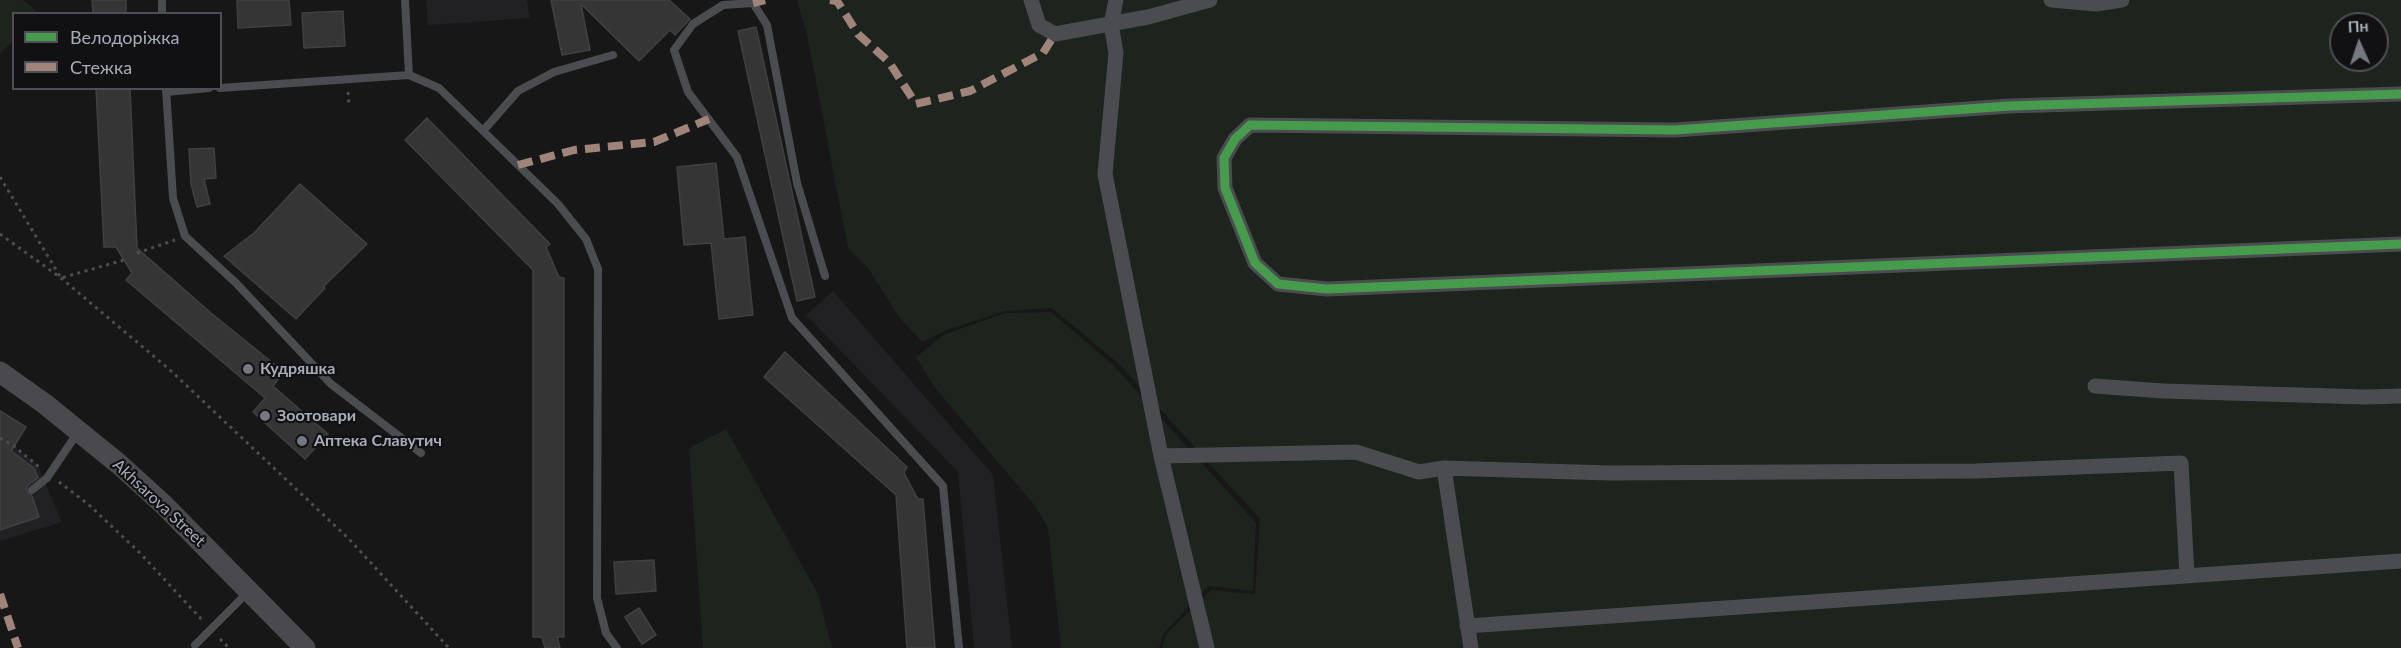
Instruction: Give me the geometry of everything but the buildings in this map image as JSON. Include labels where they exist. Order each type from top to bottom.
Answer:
[{"type":"main road","name":"Akhsarova Street","points":[[0,372],[120,465],[164,505],[305,648]]},
{"type":"street","points":[[1031,0],[1039,25],[1055,34],[1148,17],[1210,0]]},
{"type":"street","points":[[1116,0],[1107,25],[1116,53],[1105,174],[1161,456],[1207,648]]},
{"type":"street","points":[[2051,0],[2096,4],[2122,0]]},
{"type":"street","points":[[2401,94],[2009,106],[1675,130],[1250,125],[1234,139],[1224,158],[1225,188],[1255,263],[1278,284],[1327,289],[2401,244]]},
{"type":"street","points":[[2095,386],[2163,391],[2401,396]]},
{"type":"street","points":[[1161,456],[1356,452],[1419,472],[1444,468],[1609,473],[1964,471],[2181,463],[2187,576]]},
{"type":"street","points":[[1444,468],[1471,648]]},
{"type":"street","points":[[1467,626],[2401,561]]},
{"type":"lane","points":[[405,0],[409,75]]},
{"type":"lane","points":[[825,276],[797,183],[767,25],[753,3],[723,5],[693,24],[674,50],[688,92],[738,157],[792,318],[943,486],[959,648]]},
{"type":"lane","points":[[483,131],[518,92],[554,72],[613,55]]},
{"type":"lane","points":[[222,88],[409,75],[439,88],[558,204],[586,239],[598,268],[597,598],[606,633],[617,648]]},
{"type":"lane","points":[[166,90],[173,198],[185,236],[236,283],[331,384],[422,453]]},
{"type":"lane","points":[[32,490],[49,475],[79,431]]},
{"type":"lane","points":[[186,648],[197,647],[250,591]]},
{"type":"path","points":[[0,177],[61,278]]},
{"type":"path","points":[[0,234],[61,278],[170,370],[348,538],[449,648]]},
{"type":"path","points":[[137,253],[185,236]]},
{"type":"path","points":[[61,278],[124,260]]},
{"type":"path","points":[[0,438],[14,446],[88,504],[140,553],[229,648]]},
{"type":"shaded area","points":[[0,0],[23,0],[35,10],[34,12],[12,12],[12,42],[0,54]]},
{"type":"shaded area","points":[[426,0],[527,0],[530,18],[428,25]]},
{"type":"shaded area","points":[[797,0],[2401,0],[2401,648],[1162,648],[1166,634],[1211,590],[1255,594],[1260,519],[1119,364],[1052,308],[1005,311],[946,330],[922,342],[899,317],[868,268],[848,248],[807,35]]},
{"type":"shaded area","points":[[833,291],[993,475],[1012,648],[974,648],[958,472],[806,315]]},
{"type":"shaded area","points":[[1051,312],[1113,365],[1256,523],[1253,591],[1209,586],[1164,633],[1159,648],[1061,648],[1048,528],[1036,507],[935,388],[916,357],[945,334],[1005,313]]},
{"type":"shaded area","points":[[726,429],[818,594],[832,648],[703,648],[689,448]]},
{"type":"shaded area","points":[[0,437],[38,466],[62,522],[0,541]]},
{"type":"marked path","points":[[753,3],[765,0]]},
{"type":"marked path","points":[[830,0],[837,1],[858,34],[889,62],[916,104],[970,91],[1043,53],[1055,34]]},
{"type":"marked path","points":[[518,165],[574,150],[654,142],[709,119]]},
{"type":"marked path","points":[[0,594],[18,648]]},
{"type":"cycle path","points":[[2401,94],[2009,106],[1675,130],[1250,125],[1235,139],[1224,158],[1225,188],[1255,263],[1278,284],[1327,289],[2401,244]]},
{"type":"place","name":"Кудряшка","points":[[248,369]]},
{"type":"place","name":"Зоотовари","points":[[265,416]]},
{"type":"place","name":"Аптека Славутич","points":[[302,441]]}]
